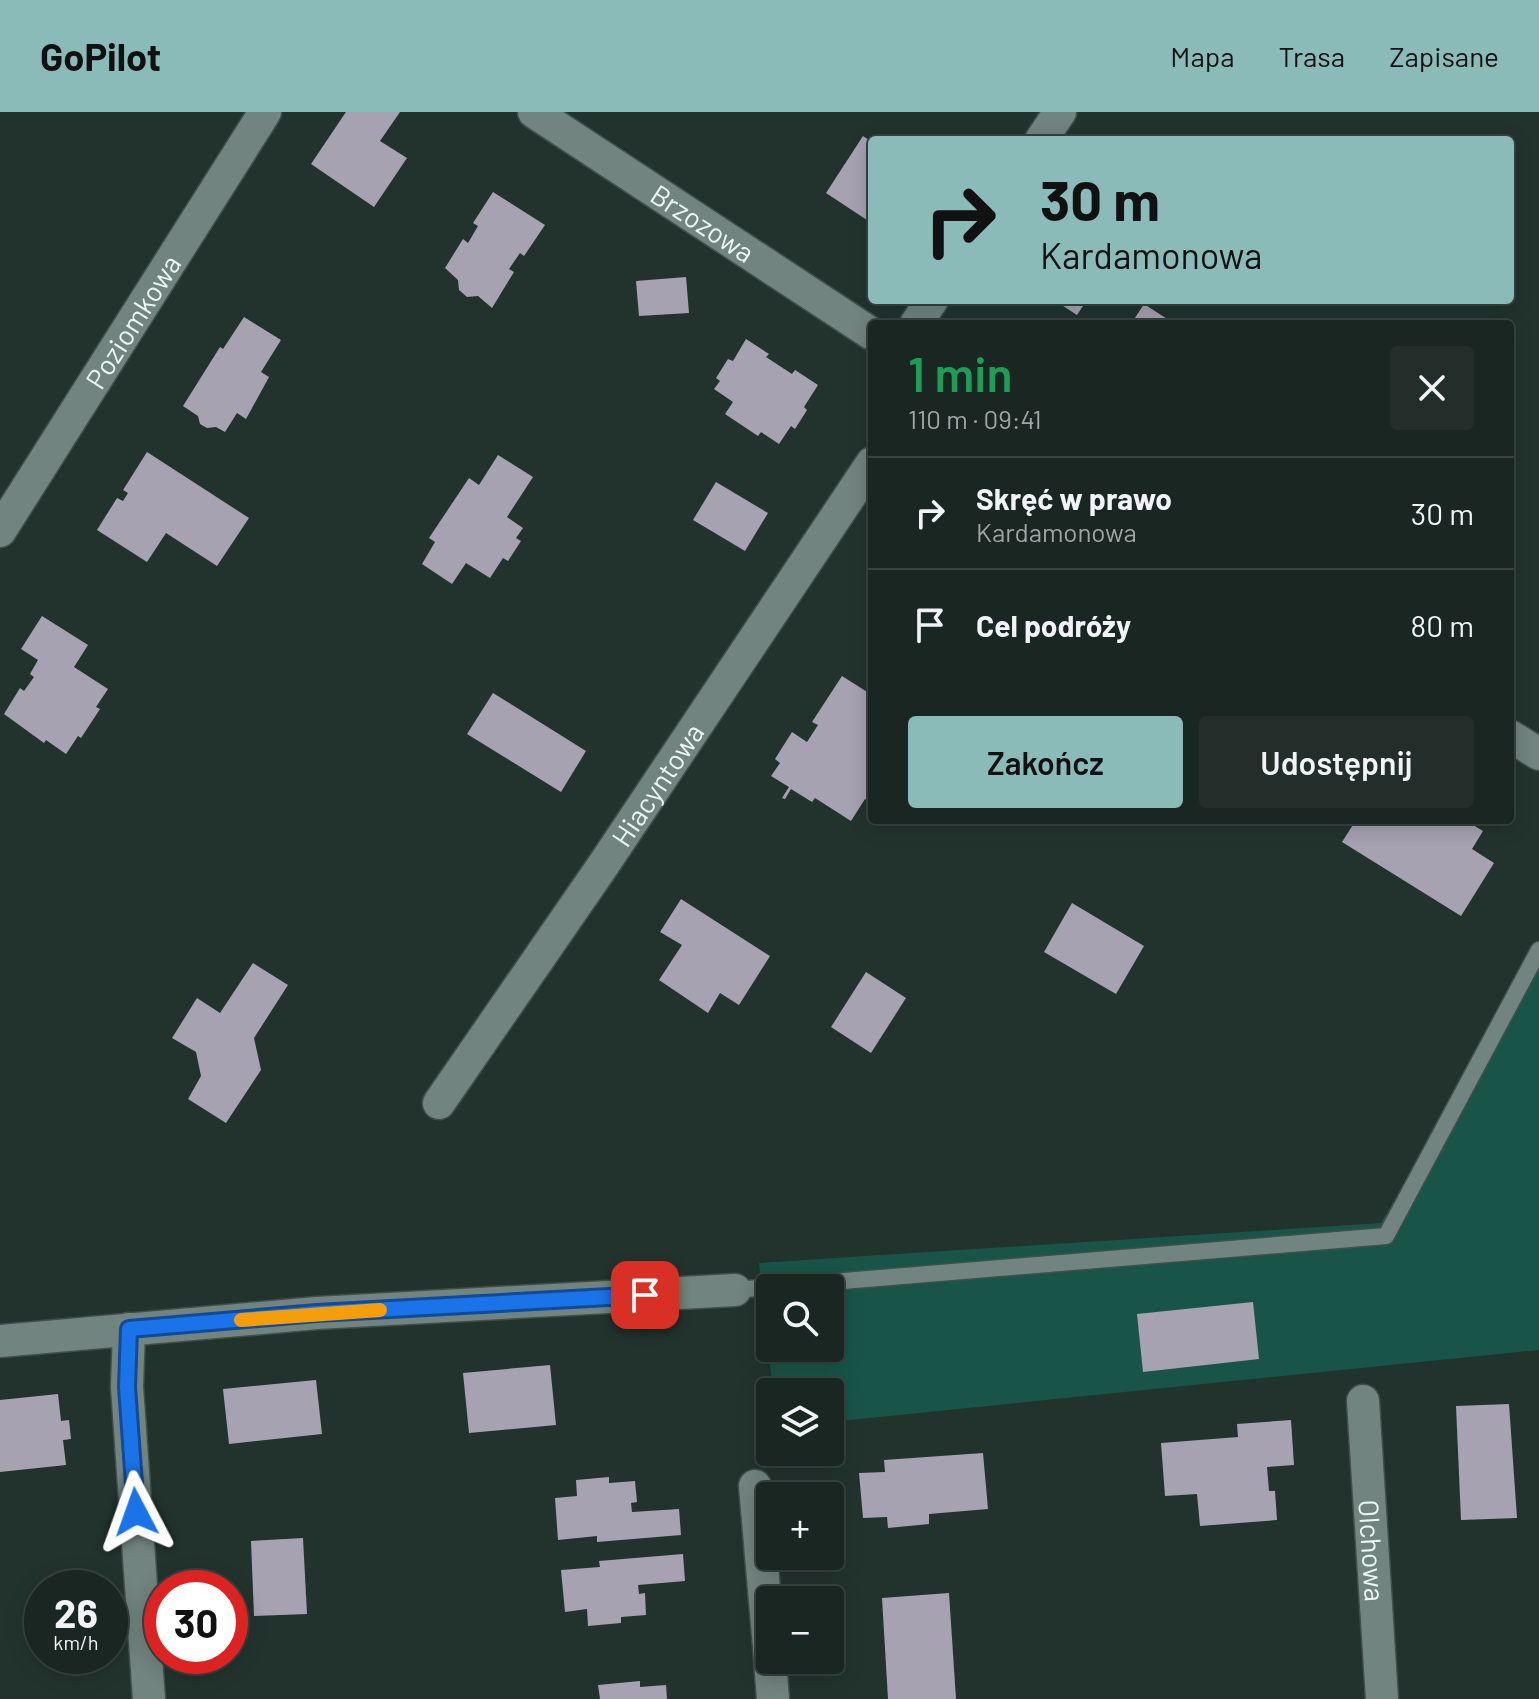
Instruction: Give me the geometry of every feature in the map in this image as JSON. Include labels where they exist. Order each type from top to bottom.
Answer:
[{"type":"street","name":"Poziomkowa","points":[[0,531],[265,112]]},
{"type":"street","name":"Brzozowa","points":[[534,112],[868,331]]},
{"type":"street","points":[[1044,136],[1060,112]]},
{"type":"street","name":"Hiacyntowa","points":[[439,1103],[612,853],[868,469]]},
{"type":"street","points":[[1514,738],[1539,754]]},
{"type":"street","points":[[0,1341],[317,1313],[735,1290]]},
{"type":"street","points":[[129,1329],[127,1387],[149,1699]]},
{"type":"street","name":"Olchowa","points":[[1363,1401],[1382,1699]]},
{"type":"street","points":[[755,1486],[764,1586]]},
{"type":"street","points":[[771,1674],[773,1699]]},
{"type":"lane","points":[[735,1290],[1386,1236],[1539,950]]},
{"type":"green space","points":[[1539,956],[1539,1350],[844,1421],[844,1378],[771,1378],[770,1362],[844,1362],[844,1274],[760,1274],[759,1263],[1381,1223]]},
{"type":"building","points":[[346,112],[400,112],[380,141],[407,158],[374,207],[311,164]]},
{"type":"building","points":[[863,136],[868,139],[868,221],[826,193]]},
{"type":"building","points":[[493,192],[545,225],[524,256],[520,253],[509,269],[514,272],[492,308],[478,296],[467,297],[459,290],[458,280],[445,268],[463,239],[468,243],[478,226],[473,223]]},
{"type":"building","points":[[686,277],[689,313],[639,316],[636,281]]},
{"type":"building","points":[[1060,304],[1084,304],[1077,315]]},
{"type":"building","points":[[1144,304],[1169,320],[1134,320]]},
{"type":"building","points":[[244,317],[281,340],[261,372],[269,377],[246,419],[237,413],[225,432],[216,427],[207,428],[200,424],[198,416],[183,406],[220,347],[223,349]]},
{"type":"building","points":[[746,339],[792,374],[795,370],[818,385],[795,429],[791,426],[779,444],[761,432],[758,436],[725,414],[733,402],[714,389],[720,381],[716,378],[728,359],[733,361]]},
{"type":"building","points":[[147,452],[249,518],[217,566],[166,533],[147,562],[97,530],[117,498],[123,501],[128,493],[123,490]]},
{"type":"building","points":[[498,455],[533,477],[507,517],[523,528],[516,538],[521,541],[508,561],[503,558],[490,578],[466,563],[452,584],[422,564],[435,542],[429,538],[469,478],[479,485]]},
{"type":"building","points":[[716,482],[768,513],[745,551],[693,520]]},
{"type":"building","points":[[42,616],[88,645],[74,667],[108,689],[96,707],[100,709],[66,754],[46,740],[44,743],[4,714],[20,688],[24,691],[34,677],[30,674],[38,660],[21,649]]},
{"type":"building","points":[[842,676],[868,692],[868,801],[865,799],[851,821],[815,798],[812,802],[791,789],[785,799],[782,798],[789,787],[771,776],[780,763],[775,759],[792,732],[807,742],[818,725],[812,722]]},
{"type":"building","points":[[493,693],[586,751],[561,792],[467,734]]},
{"type":"building","points":[[1353,824],[1472,824],[1483,831],[1472,849],[1494,863],[1461,916],[1342,842]]},
{"type":"building","points":[[681,899],[770,956],[739,1005],[720,993],[708,1013],[659,980],[682,945],[660,932]]},
{"type":"building","points":[[1072,903],[1144,946],[1116,994],[1044,952]]},
{"type":"building","points":[[253,963],[288,985],[254,1038],[261,1070],[226,1123],[188,1099],[201,1076],[196,1052],[172,1038],[197,998],[220,1013]]},
{"type":"building","points":[[866,972],[906,998],[871,1053],[831,1027]]},
{"type":"building","points":[[1253,1302],[1259,1359],[1143,1372],[1137,1314]]},
{"type":"building","points":[[550,1365],[556,1425],[469,1433],[463,1373]]},
{"type":"building","points":[[316,1380],[322,1434],[229,1444],[223,1389]]},
{"type":"building","points":[[58,1394],[61,1421],[69,1420],[71,1439],[63,1440],[66,1465],[0,1472],[0,1400]]},
{"type":"building","points":[[1509,1404],[1517,1518],[1461,1520],[1456,1406]]},
{"type":"building","points":[[1291,1420],[1294,1465],[1267,1467],[1269,1491],[1275,1491],[1277,1520],[1200,1526],[1197,1494],[1165,1496],[1161,1443],[1238,1437],[1237,1424]]},
{"type":"building","points":[[983,1453],[988,1509],[929,1514],[929,1524],[888,1528],[887,1517],[863,1518],[859,1473],[885,1472],[884,1460]]},
{"type":"building","points":[[609,1477],[609,1483],[635,1481],[637,1502],[631,1503],[632,1512],[679,1509],[681,1535],[597,1542],[597,1536],[558,1540],[555,1498],[577,1496],[576,1480]]},
{"type":"building","points":[[303,1538],[307,1614],[254,1616],[251,1541]]},
{"type":"building","points":[[683,1554],[685,1581],[638,1585],[639,1594],[645,1593],[646,1615],[621,1617],[621,1623],[588,1626],[587,1609],[565,1612],[561,1570],[600,1567],[599,1561]]},
{"type":"building","points":[[949,1593],[956,1699],[888,1699],[882,1598]]},
{"type":"building","points":[[640,1681],[640,1687],[666,1685],[667,1699],[600,1699],[598,1685]]},
{"type":"slow traffic","points":[[241,1320],[380,1310]]},
{"type":"route","points":[[136,1512],[127,1387],[129,1329],[317,1313],[645,1295]]}]
